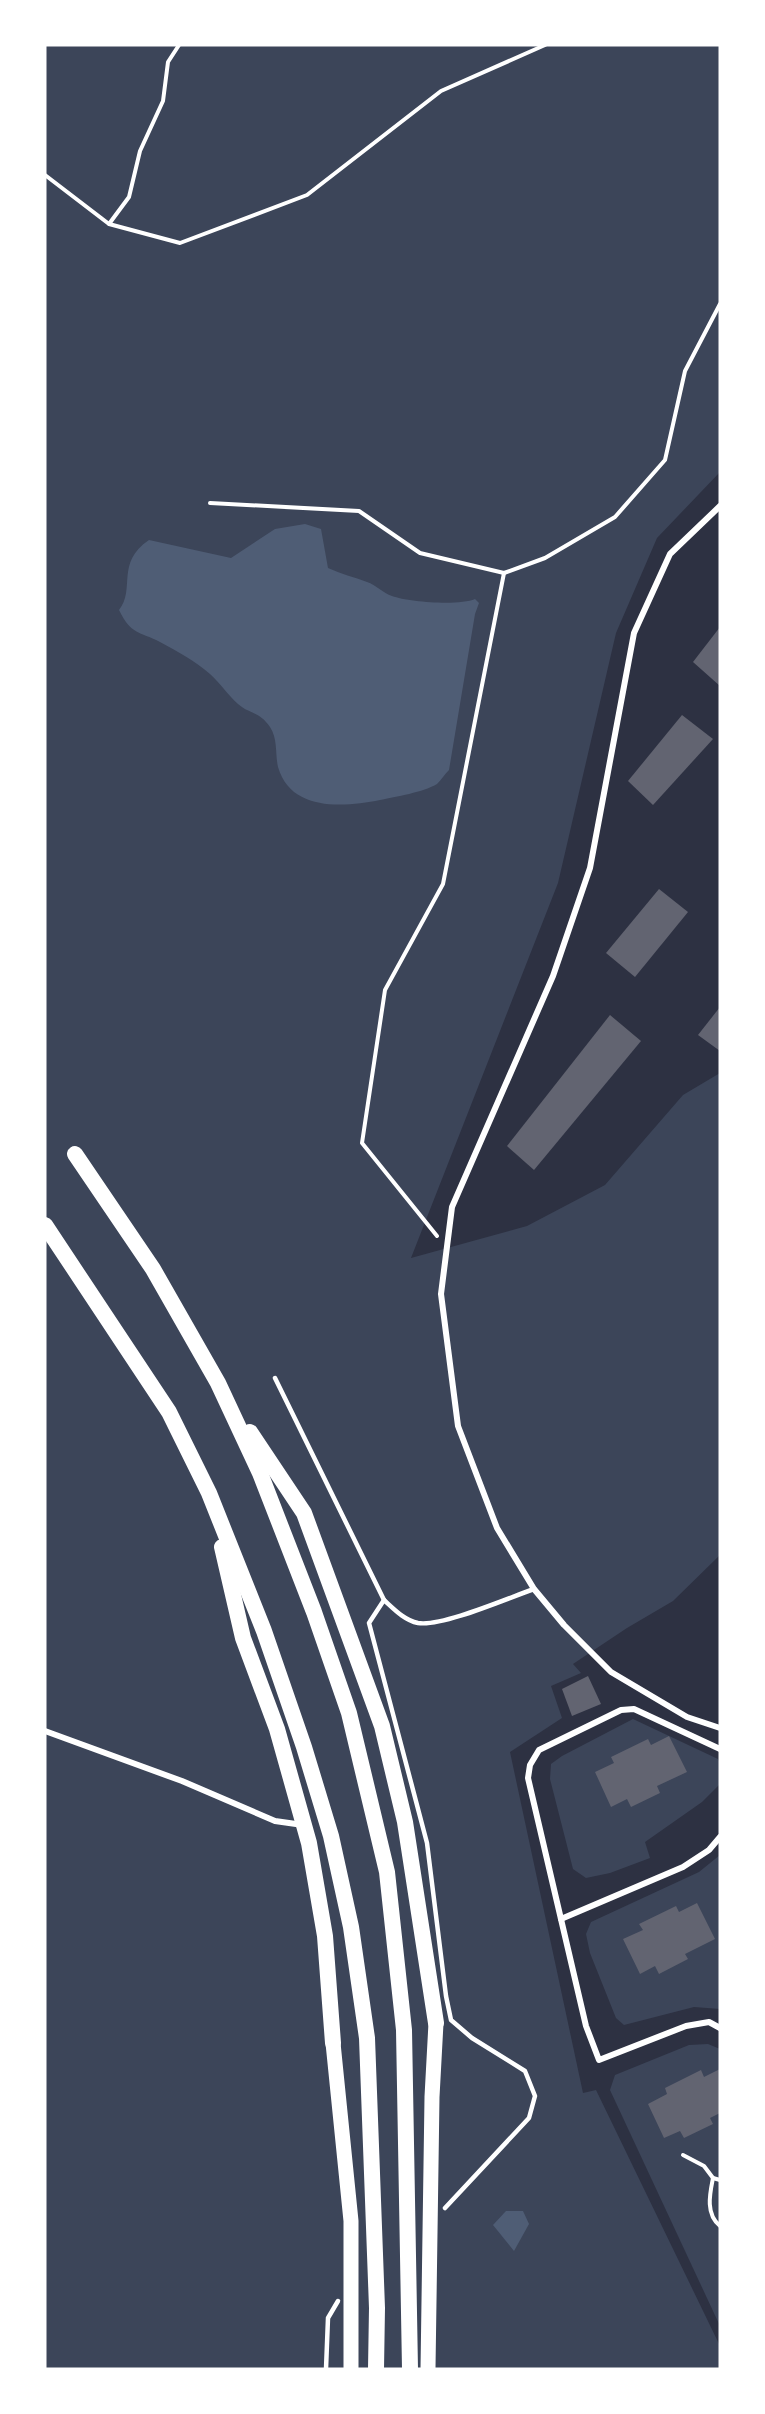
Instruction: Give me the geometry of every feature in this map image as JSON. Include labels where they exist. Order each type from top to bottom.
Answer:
[{"type":"highway","points":[[75,1154],[153,1269],[218,1383],[304,1513],[382,1726],[405,1822],[436,2024]]},
{"type":"highway","points":[[45,1225],[169,1412],[209,1493],[264,1631],[304,1747],[331,1836],[351,1927],[367,2038],[377,2308],[376,2369]]},
{"type":"highway","points":[[218,1383],[260,1473],[314,1612],[349,1713],[387,1872],[404,2030],[410,2369]]},
{"type":"highway","points":[[209,1493],[243,1638],[277,1729],[304,1825],[325,1936],[333,2043]]},
{"type":"main road","points":[[428,2369],[432,2097],[436,2024]]},
{"type":"main road","points":[[333,2043],[351,2221],[351,2369]]},
{"type":"street","points":[[720,506],[670,554],[634,633],[590,868],[553,976],[452,1207],[441,1294],[458,1426],[497,1528],[534,1589],[564,1625],[611,1672],[687,1717],[720,1728]]},
{"type":"street","points":[[720,1749],[634,1708],[621,1710],[539,1750],[530,1765],[528,1778],[586,2026],[599,2060],[686,2026],[709,2022],[720,2028]]},
{"type":"street","points":[[45,1731],[182,1780],[275,1821],[304,1825]]},
{"type":"street","points":[[561,1919],[683,1867],[709,1850],[720,1837]]},
{"type":"lane","points":[[275,1378],[384,1600],[405,1619],[420,1623],[443,1620],[534,1589]]},
{"type":"lane","points":[[384,1600],[369,1623],[427,1843],[451,2020],[472,2038],[525,2071],[535,2097],[529,2118],[444,2208]]},
{"type":"lane","points":[[326,2369],[328,2318],[338,2301]]},
{"type":"path","points":[[109,224],[129,197],[140,152],[163,101],[168,62],[179,45]]},
{"type":"path","points":[[45,175],[109,224],[180,243],[307,195],[441,91],[545,45]]},
{"type":"path","points":[[210,503],[359,511],[420,553],[504,573],[545,558],[615,517],[665,460],[685,371],[720,304]]},
{"type":"path","points":[[447,1248],[362,1143],[385,990],[443,884],[504,573]]},
{"type":"path","points":[[683,2155],[704,2166],[713,2178],[720,2180]]},
{"type":"path","points":[[713,2178],[709,2202],[715,2222],[720,2226]]},
{"type":"shaded area","points":[[45,45],[720,45],[720,472],[657,538],[616,633],[558,883],[411,1258],[527,1226],[605,1185],[683,1095],[720,1073],[720,1555],[673,1601],[573,1664],[581,1673],[551,1686],[562,1718],[510,1752],[583,2093],[596,2090],[720,2346],[720,2369],[45,2369]]},
{"type":"shaded area","points":[[305,524],[321,529],[328,568],[370,583],[389,595],[400,598],[446,603],[475,599],[479,603],[475,614],[449,770],[437,784],[431,787],[401,796],[351,804],[320,803],[306,799],[294,792],[285,782],[278,767],[274,736],[266,722],[238,704],[214,678],[198,665],[132,628],[119,610],[124,602],[132,558],[149,540],[231,558],[275,529]]},
{"type":"shaded area","points":[[633,1719],[718,1759],[720,1764],[719,1785],[702,1802],[645,1842],[650,1858],[610,1873],[586,1878],[573,1869],[550,1779],[551,1764]]},
{"type":"shaded area","points":[[720,1855],[720,2009],[694,2007],[624,2025],[616,2018],[590,1953],[586,1934],[591,1922],[699,1872]]},
{"type":"shaded area","points":[[708,2044],[720,2049],[720,2326],[610,2090],[615,2075],[689,2045]]},
{"type":"shaded area","points":[[506,2211],[523,2211],[529,2224],[514,2251],[493,2225]]},
{"type":"building","points":[[720,627],[720,686],[693,662]]},
{"type":"building","points":[[682,715],[713,739],[653,805],[628,781]]},
{"type":"building","points":[[659,889],[688,912],[635,977],[606,953]]},
{"type":"building","points":[[720,1007],[720,1051],[698,1035]]},
{"type":"building","points":[[610,1015],[641,1041],[534,1170],[507,1146]]},
{"type":"building","points":[[588,1676],[601,1704],[572,1716],[562,1689]]},
{"type":"building","points":[[669,1736],[687,1772],[657,1786],[660,1793],[631,1807],[627,1799],[611,1807],[595,1772],[614,1763],[611,1757],[648,1739],[651,1745]]},
{"type":"building","points":[[697,1903],[715,1939],[685,1954],[688,1959],[659,1974],[655,1966],[640,1974],[623,1939],[643,1930],[639,1924],[676,1906],[679,1912]]},
{"type":"building","points":[[720,2069],[720,2113],[710,2118],[713,2124],[684,2138],[680,2131],[664,2138],[648,2104],[667,2094],[665,2088],[701,2070],[704,2077]]}]
